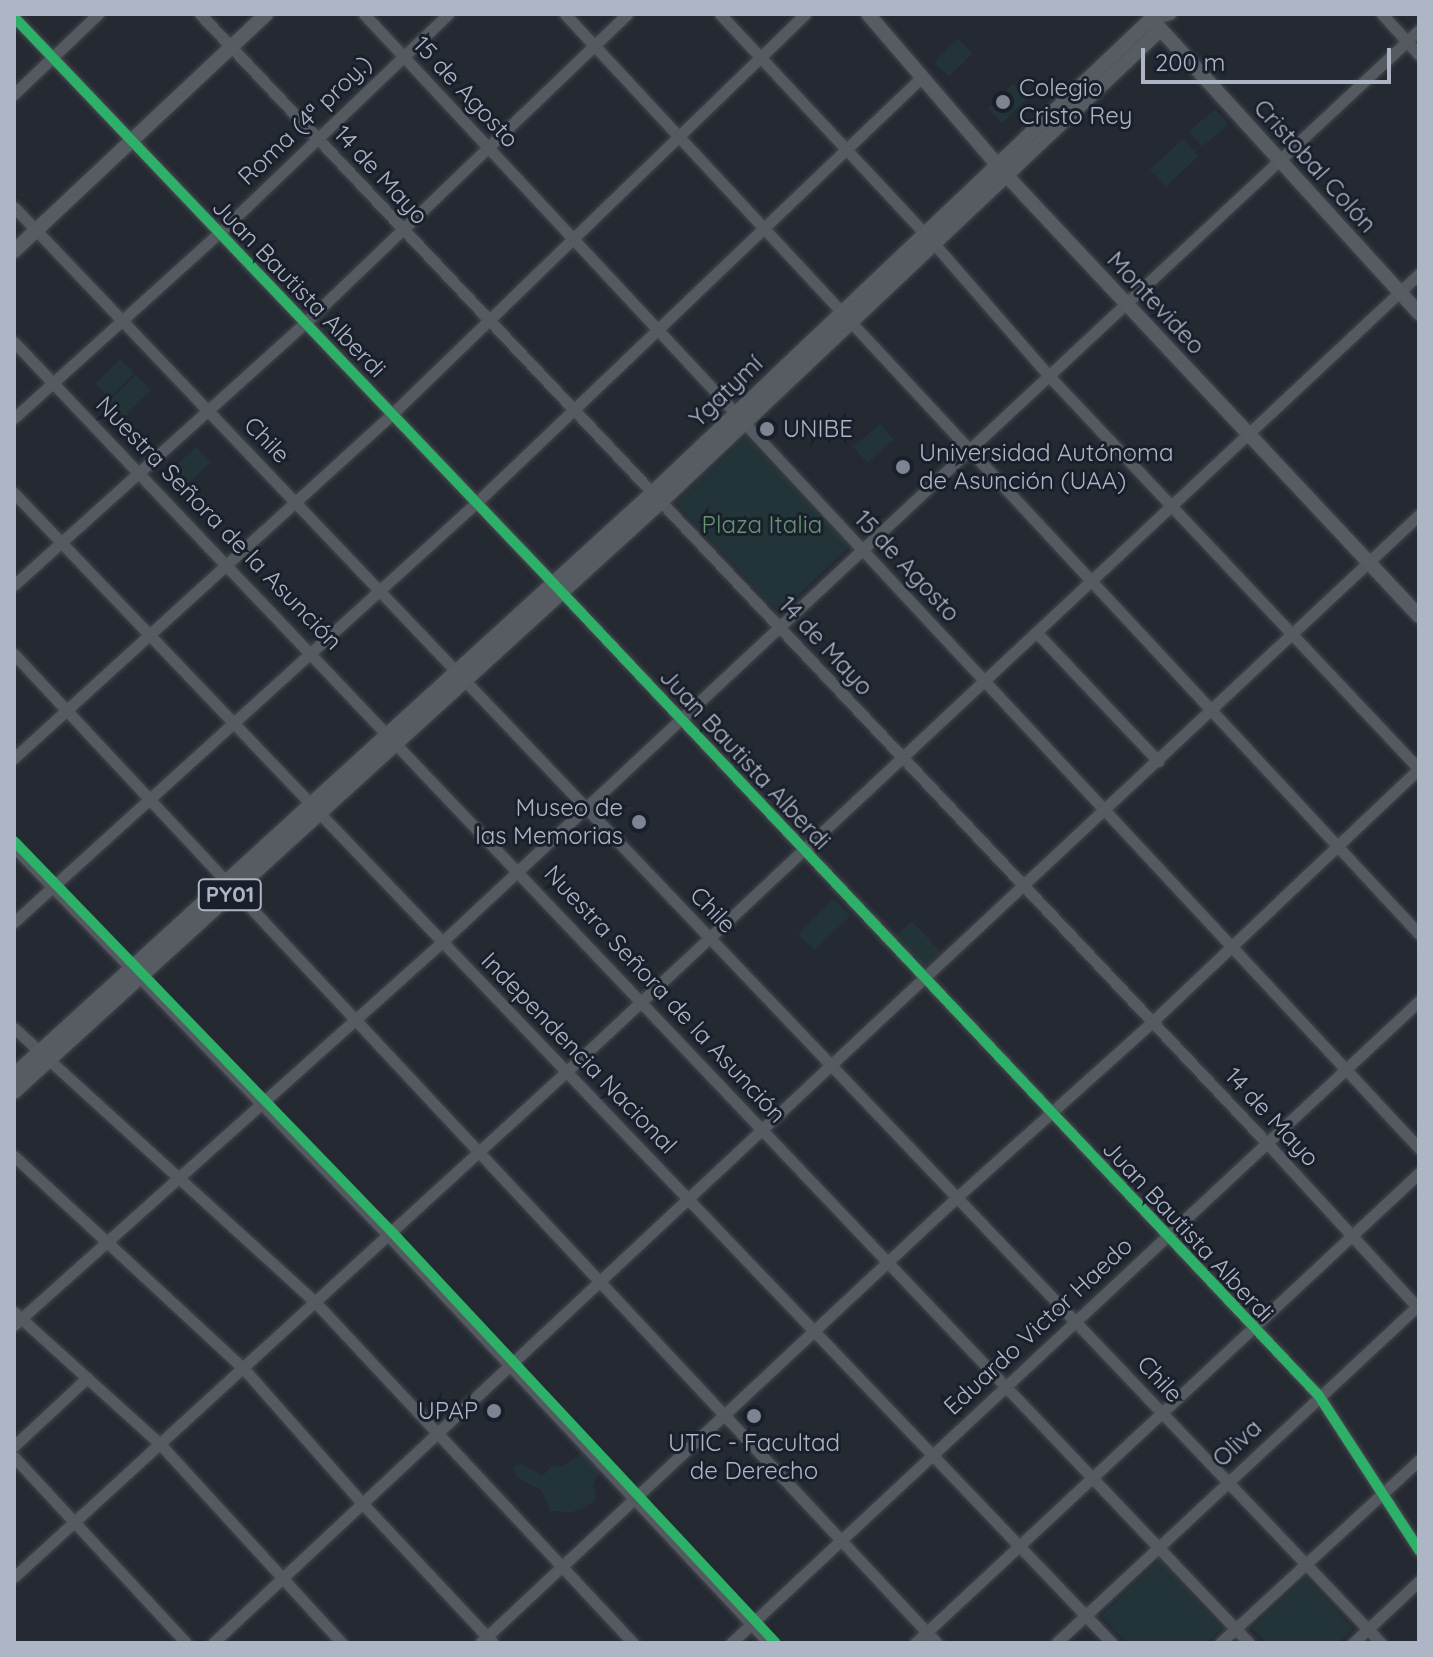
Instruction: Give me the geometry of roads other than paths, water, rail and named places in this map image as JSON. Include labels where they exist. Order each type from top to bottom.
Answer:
[{"type":"main road","points":[[14,251],[266,14]]},
{"type":"main road","name":"Montevideo","points":[[868,14],[1002,170],[1419,616]]},
{"type":"main road","name":"Cristobal Colón","points":[[1153,21],[1419,313]]},
{"type":"main road","name":"Ygatymí","points":[[315,808],[656,499],[1002,170],[1153,21]]},
{"type":"main road","name":"PY01","points":[[14,1092],[44,1056],[315,808]]},
{"type":"main road","name":"PY01","points":[[14,1075],[44,1056]]},
{"type":"street","points":[[14,94],[98,14]]},
{"type":"street","name":"14 de Mayo","points":[[200,14],[1267,1143],[1418,1307]]},
{"type":"street","name":"15 de Agosto","points":[[364,14],[1419,1148]]},
{"type":"street","name":"Roma (4ª proy.)","points":[[14,418],[219,233],[448,14]]},
{"type":"street","points":[[565,14],[1419,934]]},
{"type":"street","points":[[14,585],[305,323],[627,14]]},
{"type":"street","points":[[14,1156],[244,1369],[487,1641],[562,1566],[1049,1112],[1152,1022],[1419,769],[1049,376],[929,238],[720,14]]},
{"type":"street","points":[[14,758],[392,414],[805,14]]},
{"type":"street","name":"Ygatymí","points":[[1153,21],[1171,14]]},
{"type":"street","points":[[1382,14],[1419,55]]},
{"type":"street","name":"Juan Bautista Alberdi","points":[[14,17],[558,587],[1166,1237],[1319,1396],[1419,1550]]},
{"type":"street","points":[[342,1643],[160,1444],[16,1318],[177,1180],[442,942],[1419,30]]},
{"type":"street","points":[[14,922],[574,412],[922,77]]},
{"type":"street","name":"Chile","points":[[14,207],[1381,1643]]},
{"type":"street","points":[[14,1577],[567,1071],[1419,274]]},
{"type":"street","name":"Nuestra Señora de la Asunción","points":[[14,342],[312,652],[1249,1643]]},
{"type":"street","name":"Independencia Nacional","points":[[14,493],[1112,1643]]},
{"type":"street","points":[[213,1643],[1419,515]]},
{"type":"street","points":[[1036,632],[1158,761]]},
{"type":"street","points":[[14,654],[937,1643]]},
{"type":"street","points":[[14,847],[388,1235],[769,1643]]},
{"type":"street","name":"Eduardo Victor Haedo","points":[[731,1643],[1419,1001]]},
{"type":"street","points":[[14,1028],[177,1180],[316,1303],[633,1643]]},
{"type":"street","points":[[915,1643],[1419,1173]]},
{"type":"street","name":"Oliva","points":[[1056,1643],[1418,1307]]},
{"type":"street","points":[[14,1446],[87,1378]]},
{"type":"street","points":[[14,1457],[186,1643]]},
{"type":"street","points":[[1220,1643],[1419,1460]]},
{"type":"street","points":[[1353,1643],[1419,1581]]},
{"type":"place","name":"Colegio Cristo Rey","points":[[1003,102]]},
{"type":"place","name":"UNIBE","points":[[767,429]]},
{"type":"place","name":"Universidad Autónoma de Asunción (UAA)","points":[[903,467]]},
{"type":"place","name":"Museo de las Memorias","points":[[639,822]]},
{"type":"place","name":"UPAP","points":[[494,1411]]},
{"type":"place","name":"UTIC - Facultad de Derecho","points":[[754,1416]]},
{"type":"park label","name":"Plaza Italia","points":[[762,525]]}]
